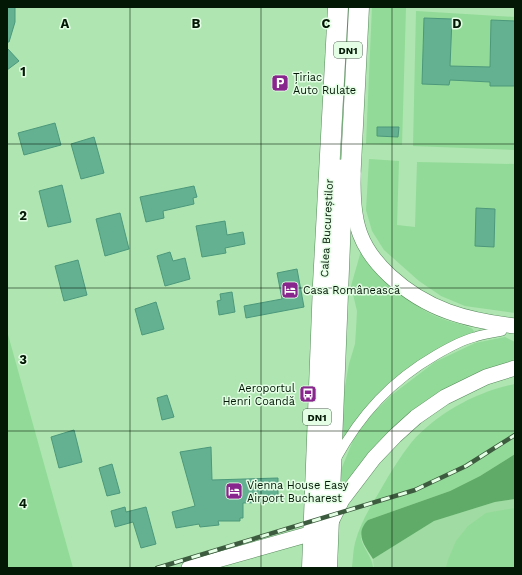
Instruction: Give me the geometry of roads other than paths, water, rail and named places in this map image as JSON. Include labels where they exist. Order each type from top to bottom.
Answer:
[{"type":"highway","name":"DN1","points":[[324,7],[320,120],[321,242],[332,265]]},
{"type":"highway","name":"Calea Bucureștilor","points":[[327,568],[321,530],[340,92],[338,7]]},
{"type":"highway","name":"Calea Bucureștilor","points":[[340,92],[350,7]]},
{"type":"highway","name":"DN1","points":[[332,265],[346,243],[359,7]]},
{"type":"highway","name":"Calea Bucureștilor","points":[[312,568],[321,530],[332,467],[332,265]]},
{"type":"street","points":[[352,150],[354,202],[359,232],[366,248],[381,267],[402,286],[426,303],[455,314],[511,330]]},
{"type":"street","points":[[332,467],[345,442],[361,419],[397,381],[445,349],[474,337],[511,330]]},
{"type":"street","points":[[189,568],[321,530],[374,458],[416,417],[446,397],[486,378],[514,367]]},
{"type":"railway","points":[[157,568],[415,490],[466,466],[515,435]]},
{"type":"place","name":"Țiriac Auto Rulate","points":[[280,83]]},
{"type":"place","name":"Casa Românească","points":[[290,290]]},
{"type":"place","name":"Aeroportul Henri Coandă","points":[[308,394]]},
{"type":"place","name":"Vienna House Easy Airport Bucharest","points":[[234,491]]}]
